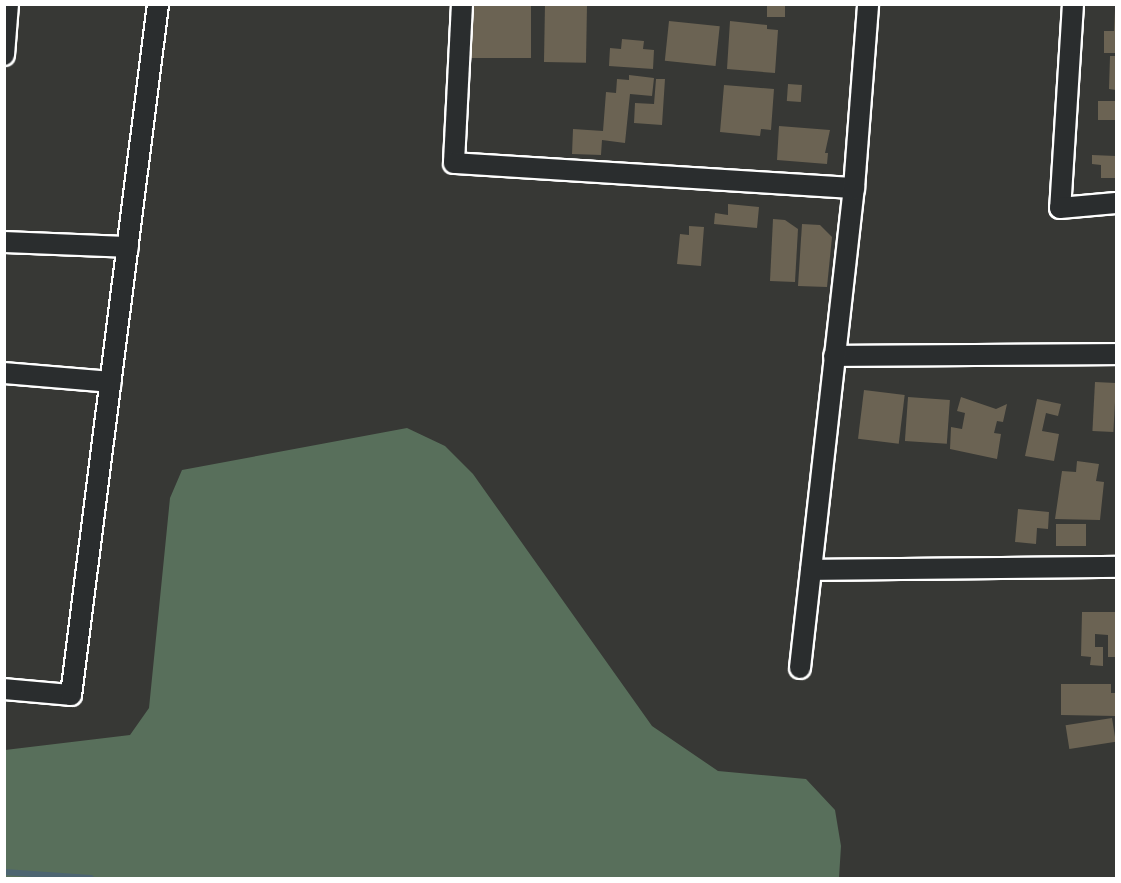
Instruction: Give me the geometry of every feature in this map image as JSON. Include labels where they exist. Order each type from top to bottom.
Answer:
[{"type":"street","points":[[4,55],[8,4]]},
{"type":"street","points":[[4,689],[71,695],[158,4]]},
{"type":"street","points":[[462,4],[454,163],[854,188]]},
{"type":"street","points":[[800,668],[854,188],[868,4]]},
{"type":"street","points":[[1073,4],[1060,208],[1116,203]]},
{"type":"street","points":[[4,242],[128,247]]},
{"type":"street","points":[[834,356],[1116,354]]},
{"type":"street","points":[[4,373],[111,382]]},
{"type":"street","points":[[811,570],[1116,567]]},
{"type":"green space","points":[[407,428],[445,446],[473,474],[652,726],[718,771],[806,779],[835,810],[841,846],[839,878],[5,878],[5,750],[130,735],[149,708],[170,498],[182,470]]},
{"type":"building","points":[[471,4],[531,4],[531,58],[471,58]]},
{"type":"building","points":[[545,4],[587,5],[586,63],[544,62]]},
{"type":"building","points":[[767,4],[785,4],[785,17],[767,17]]},
{"type":"building","points":[[1114,10],[1116,53],[1104,53],[1104,31],[1114,31]]},
{"type":"building","points":[[669,21],[720,26],[716,66],[665,61]]},
{"type":"building","points":[[730,21],[767,25],[767,29],[778,30],[775,73],[727,69]]},
{"type":"building","points":[[622,39],[644,41],[643,49],[654,50],[653,69],[609,66],[610,48],[621,49]]},
{"type":"building","points":[[1110,56],[1116,56],[1116,90],[1109,89]]},
{"type":"building","points":[[629,75],[654,78],[652,96],[630,94],[625,143],[602,140],[601,155],[572,154],[573,129],[603,131],[606,92],[616,93],[617,79],[629,80]]},
{"type":"building","points":[[656,79],[665,79],[662,125],[634,123],[635,103],[654,104]]},
{"type":"building","points":[[788,84],[802,85],[801,102],[787,101]]},
{"type":"building","points":[[724,85],[774,89],[771,130],[761,129],[760,136],[720,132]]},
{"type":"building","points":[[1098,101],[1116,101],[1116,120],[1098,120]]},
{"type":"building","points":[[779,126],[830,130],[825,153],[828,153],[827,164],[777,160]]},
{"type":"building","points":[[1092,155],[1116,156],[1116,178],[1101,178],[1101,165],[1092,164]]},
{"type":"building","points":[[728,204],[759,207],[757,228],[714,224],[715,213],[728,215]]},
{"type":"building","points":[[773,219],[785,220],[798,229],[795,282],[770,281]]},
{"type":"building","points":[[802,224],[820,225],[832,237],[827,287],[798,286]]},
{"type":"building","points":[[689,226],[704,227],[701,266],[677,264],[680,234],[689,235]]},
{"type":"building","points":[[1095,382],[1116,383],[1113,432],[1092,431]]},
{"type":"building","points":[[864,390],[905,395],[899,444],[858,439]]},
{"type":"building","points":[[908,397],[950,400],[947,444],[905,441]]},
{"type":"building","points":[[961,397],[996,409],[1007,404],[1003,422],[997,421],[994,433],[1001,434],[997,459],[950,449],[951,427],[962,429],[965,413],[957,411]]},
{"type":"building","points":[[1037,399],[1061,404],[1058,416],[1046,413],[1042,431],[1059,434],[1054,461],[1025,456]]},
{"type":"building","points":[[1077,461],[1099,464],[1096,481],[1104,482],[1100,520],[1055,519],[1062,471],[1076,472]]},
{"type":"building","points":[[1018,509],[1049,512],[1048,529],[1037,528],[1036,544],[1015,542]]},
{"type":"building","points":[[1056,524],[1086,524],[1086,546],[1056,546]]},
{"type":"building","points":[[1082,612],[1116,612],[1116,657],[1108,657],[1108,635],[1095,634],[1095,647],[1103,647],[1103,666],[1090,665],[1091,657],[1081,656]]},
{"type":"building","points":[[1061,684],[1111,684],[1111,693],[1116,693],[1116,716],[1061,715]]},
{"type":"building","points":[[1112,718],[1116,742],[1069,749],[1066,725]]},
{"type":"waterway","points":[[4,872],[91,878]]}]
